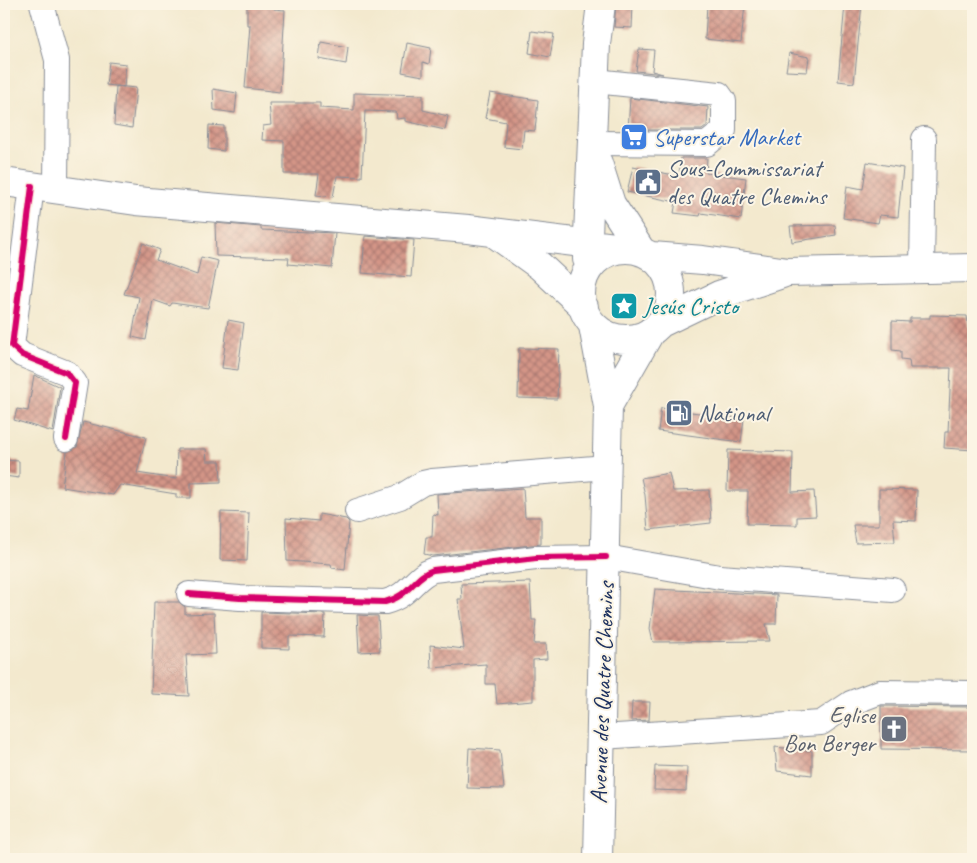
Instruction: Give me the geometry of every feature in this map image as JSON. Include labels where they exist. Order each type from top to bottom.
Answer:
[{"type":"main road","points":[[588,316],[582,291],[586,274],[595,81],[601,4]]},
{"type":"main road","points":[[593,145],[611,204],[642,252],[663,268],[669,284],[670,295],[665,316],[655,327]]},
{"type":"main road","points":[[4,182],[136,201],[493,232],[588,243],[788,272],[973,268]]},
{"type":"main road","points":[[493,232],[540,266],[602,333],[623,338],[633,338],[719,295],[788,272]]},
{"type":"main road","points":[[586,274],[597,260],[604,255],[642,252]]},
{"type":"main road","name":"Avenue des Quatre Chemins","points":[[588,316],[608,406],[598,859]]},
{"type":"main road","name":"Avenue des Quatre Chemins","points":[[608,406],[655,327]]},
{"type":"street","points":[[42,4],[57,60],[44,188],[12,346],[22,355],[67,374],[75,383],[66,439]]},
{"type":"street","points":[[593,145],[707,144],[724,130],[724,101],[720,94],[595,81]]},
{"type":"street","points":[[922,268],[924,139]]},
{"type":"street","points":[[358,511],[400,498],[423,483],[432,481],[607,467]]},
{"type":"street","points":[[189,594],[240,598],[385,602],[402,596],[424,574],[433,570],[536,558],[606,557],[720,577],[893,590]]},
{"type":"street","points":[[601,737],[820,723],[851,703],[880,692],[973,693]]},
{"type":"building","points":[[247,4],[274,4],[274,9],[285,10],[280,92],[245,88],[250,25],[247,25]]},
{"type":"building","points":[[616,4],[633,4],[632,28],[614,27]]},
{"type":"building","points":[[707,4],[745,4],[741,43],[705,39]]},
{"type":"building","points":[[845,4],[862,4],[854,83],[838,81]]},
{"type":"building","points":[[532,31],[554,34],[550,57],[529,53]]},
{"type":"building","points":[[321,42],[348,47],[346,64],[319,59]]},
{"type":"building","points":[[407,43],[431,48],[429,64],[423,62],[423,76],[402,72]]},
{"type":"building","points":[[639,49],[654,50],[652,71],[663,74],[636,71]]},
{"type":"building","points":[[789,53],[809,57],[807,72],[786,71]]},
{"type":"building","points":[[109,62],[126,64],[124,87],[106,85]]},
{"type":"building","points":[[116,86],[136,88],[132,128],[114,125]]},
{"type":"building","points":[[213,89],[237,93],[235,113],[214,110]]},
{"type":"building","points":[[354,93],[423,95],[423,110],[448,116],[445,130],[405,121],[405,118],[397,119],[396,112],[365,111],[362,177],[337,176],[333,197],[316,195],[319,174],[284,174],[284,141],[262,140],[263,126],[271,125],[269,103],[320,103],[320,108],[354,110]]},
{"type":"building","points":[[490,93],[538,100],[535,131],[524,130],[522,149],[504,147],[506,122],[485,118]]},
{"type":"building","points":[[630,98],[708,107],[707,126],[702,130],[628,130]]},
{"type":"building","points":[[209,125],[224,126],[224,151],[208,149]]},
{"type":"building","points":[[681,158],[707,158],[706,173],[746,178],[741,219],[701,213],[700,216],[674,213],[676,202],[627,192],[633,167],[679,176]]},
{"type":"building","points":[[867,162],[903,168],[898,217],[880,215],[878,223],[843,218],[847,186],[863,189]]},
{"type":"building","points":[[215,223],[261,227],[261,230],[335,233],[332,268],[288,264],[289,258],[216,256]]},
{"type":"building","points":[[835,225],[836,235],[792,242],[790,226]]},
{"type":"building","points":[[365,236],[414,240],[411,277],[362,273]]},
{"type":"building","points":[[143,243],[160,250],[156,260],[197,275],[201,257],[218,261],[208,308],[172,303],[170,306],[153,300],[146,340],[132,337],[139,297],[124,294]]},
{"type":"building","points":[[930,315],[967,316],[971,344],[973,344],[973,450],[944,448],[945,432],[948,432],[951,368],[910,368],[909,360],[901,359],[901,351],[892,350],[892,321],[910,322],[910,318],[930,318]]},
{"type":"building","points":[[228,320],[244,323],[238,370],[222,368]]},
{"type":"building","points":[[519,348],[559,349],[557,399],[518,398]]},
{"type":"building","points":[[34,375],[60,387],[53,432],[14,420],[17,409],[28,411]]},
{"type":"building","points":[[661,408],[744,419],[741,442],[658,431]]},
{"type":"building","points":[[83,422],[146,437],[137,473],[176,479],[177,449],[206,449],[207,461],[220,461],[221,482],[191,483],[191,498],[176,498],[176,494],[120,485],[113,495],[62,487],[67,452],[77,447]]},
{"type":"building","points":[[728,450],[793,452],[792,492],[814,491],[816,516],[797,517],[797,525],[747,524],[748,491],[727,491]]},
{"type":"building","points":[[4,460],[19,461],[19,478],[4,476]]},
{"type":"building","points":[[669,473],[673,491],[709,490],[711,523],[648,530],[645,495],[641,478]]},
{"type":"building","points":[[523,488],[525,517],[541,517],[541,544],[433,556],[424,554],[426,537],[432,537],[433,514],[438,515],[437,494]]},
{"type":"building","points":[[879,489],[917,490],[916,521],[893,520],[895,542],[856,543],[853,525],[879,525]]},
{"type":"building","points":[[221,512],[249,513],[247,561],[220,560]]},
{"type":"building","points":[[319,514],[346,519],[349,522],[345,570],[332,568],[331,564],[287,561],[286,518],[319,521]]},
{"type":"building","points":[[530,582],[532,620],[536,620],[534,644],[546,644],[547,659],[533,660],[533,701],[497,704],[495,684],[486,684],[486,664],[431,668],[430,645],[464,649],[458,599],[462,599],[461,584]]},
{"type":"building","points":[[655,589],[777,595],[776,624],[766,624],[770,641],[653,642],[650,629]]},
{"type":"building","points":[[154,602],[179,602],[185,607],[185,614],[214,613],[216,654],[186,655],[189,696],[151,694]]},
{"type":"building","points":[[261,612],[325,614],[324,637],[289,636],[289,649],[261,648]]},
{"type":"building","points":[[357,615],[378,616],[380,651],[359,652]]},
{"type":"building","points":[[632,702],[650,702],[649,720],[631,721]]},
{"type":"building","name":"Eglise Bon Berger","points":[[881,706],[973,707],[973,750],[881,749]]},
{"type":"building","points":[[775,747],[812,751],[812,775],[777,771]]},
{"type":"building","points":[[469,748],[500,750],[504,789],[467,788]]},
{"type":"building","points":[[655,766],[687,767],[686,791],[654,790]]},
{"type":"cycle path","points":[[32,186],[12,346],[22,355],[67,373],[75,383],[66,439]]},
{"type":"cycle path","points":[[189,594],[240,598],[385,602],[400,595],[421,577],[433,570],[536,558],[606,557]]},
{"type":"place","name":"Superstar Market","points":[[634,137]]},
{"type":"place","name":"Sous-Commissariat des Quatre Chemins","points":[[648,182]]},
{"type":"place","name":"Jesús Cristo","points":[[624,306]]},
{"type":"place","name":"National","points":[[679,413]]},
{"type":"place","name":"Eglise Bon Berger","points":[[894,729]]}]
